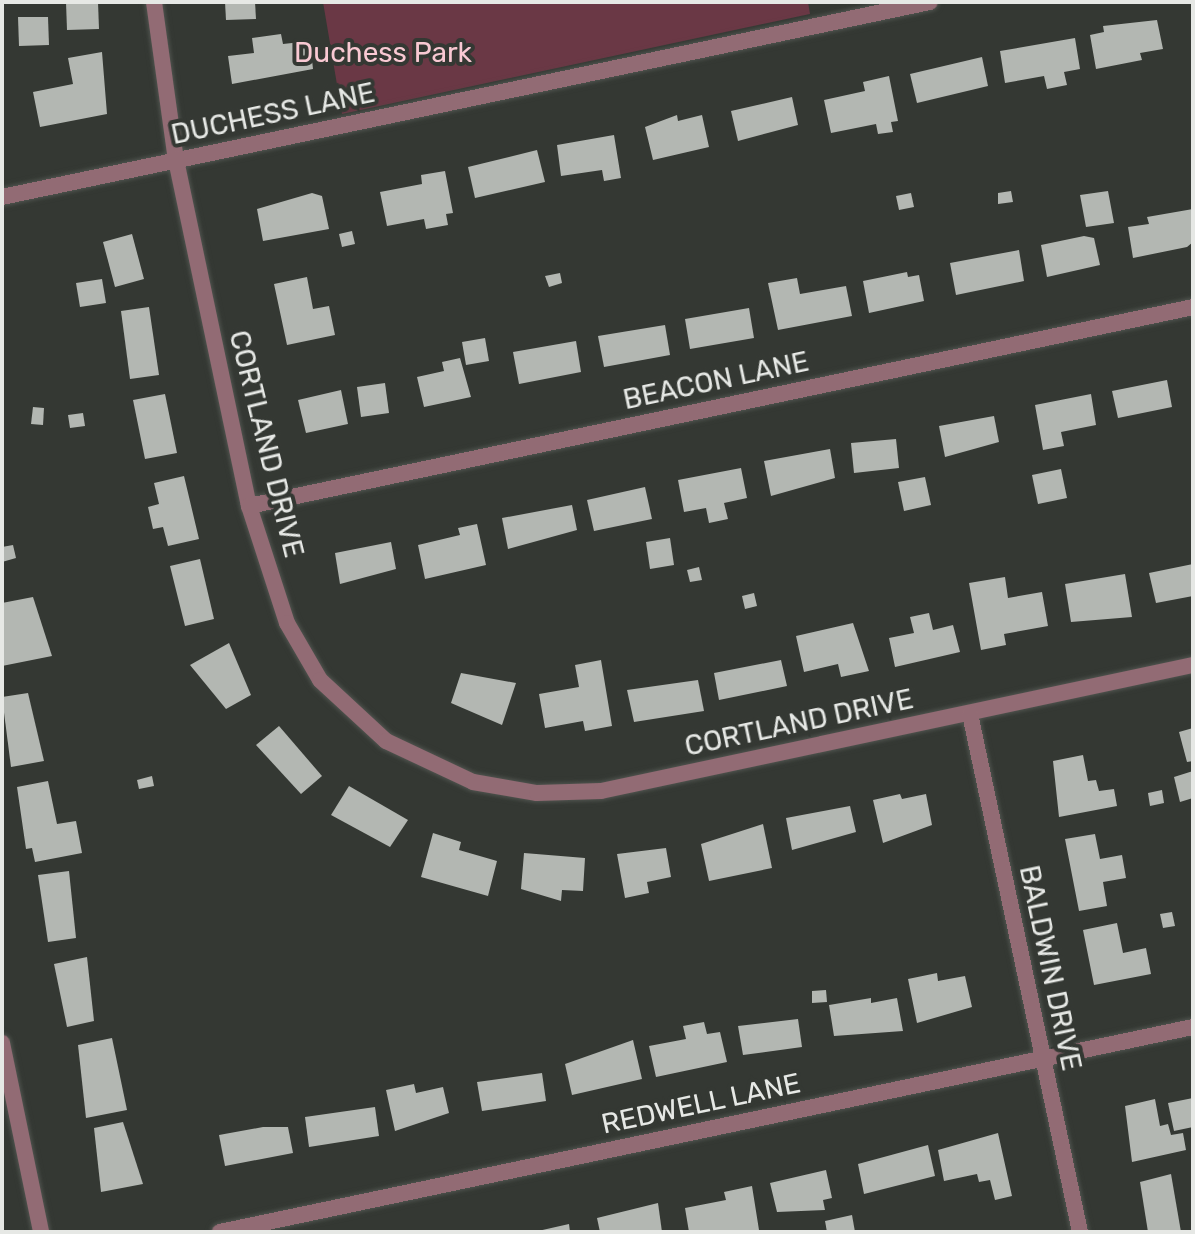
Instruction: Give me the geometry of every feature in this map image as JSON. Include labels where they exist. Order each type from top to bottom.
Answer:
[{"type":"street","name":"CORTLAND DRIVE","points":[[154,2],[176,160],[249,506],[287,623],[320,680],[386,741],[473,782],[537,793],[601,791],[1193,665]]},
{"type":"street","name":"DUCHESS LANE","points":[[2,197],[930,2]]},
{"type":"street","name":"BEACON LANE","points":[[249,506],[1193,307]]},
{"type":"street","name":"BALDWIN DRIVE","points":[[970,714],[1080,1232]]},
{"type":"street","name":"REDWELL LANE","points":[[220,1232],[1193,1027]]},
{"type":"street","points":[[2,1043],[41,1232]]},
{"type":"green space","name":"Duchess Park","points":[[323,2],[808,2],[810,14],[342,114]]},
{"type":"building","points":[[66,2],[98,2],[99,29],[67,30]]},
{"type":"building","points":[[225,2],[255,2],[256,19],[226,20]]},
{"type":"building","points":[[18,17],[48,17],[49,45],[19,46]]},
{"type":"building","points":[[1157,20],[1163,49],[1140,53],[1142,60],[1096,69],[1090,35],[1104,32],[1103,26]]},
{"type":"building","points":[[281,34],[283,44],[310,41],[313,69],[232,84],[228,56],[254,53],[252,38]]},
{"type":"building","points":[[1075,38],[1080,69],[1064,72],[1067,85],[1047,89],[1044,76],[1005,83],[1000,51]]},
{"type":"building","points":[[102,52],[107,114],[40,127],[33,92],[73,84],[68,58]]},
{"type":"building","points":[[982,57],[988,86],[917,103],[910,74]]},
{"type":"building","points":[[889,76],[898,121],[891,122],[893,132],[878,134],[876,124],[831,133],[824,100],[865,91],[863,82]]},
{"type":"building","points":[[792,97],[798,125],[738,141],[731,111]]},
{"type":"building","points":[[677,115],[678,121],[702,115],[709,147],[653,160],[645,127]]},
{"type":"building","points":[[614,135],[621,178],[604,181],[602,170],[561,176],[557,145]]},
{"type":"building","points":[[537,150],[545,182],[475,198],[468,167]]},
{"type":"building","points":[[445,171],[453,213],[446,214],[448,225],[426,229],[424,219],[387,226],[380,192],[422,184],[421,175]]},
{"type":"building","points":[[1011,191],[1013,202],[998,204],[998,193]]},
{"type":"building","points":[[1108,191],[1114,223],[1086,227],[1080,195]]},
{"type":"building","points":[[312,193],[322,196],[329,229],[263,241],[257,209]]},
{"type":"building","points":[[911,193],[914,207],[899,210],[896,196]]},
{"type":"building","points":[[1193,209],[1193,242],[1187,247],[1133,258],[1128,227],[1149,224],[1147,217]]},
{"type":"building","points":[[352,231],[355,244],[342,247],[339,234]]},
{"type":"building","points":[[132,234],[144,279],[115,287],[103,242]]},
{"type":"building","points":[[1084,236],[1094,238],[1100,265],[1047,277],[1041,245]]},
{"type":"building","points":[[1019,250],[1024,281],[956,295],[950,263]]},
{"type":"building","points":[[907,272],[908,277],[919,275],[924,301],[869,313],[863,281]]},
{"type":"building","points":[[560,273],[562,283],[549,287],[545,276]]},
{"type":"building","points":[[307,277],[313,309],[329,306],[335,335],[287,345],[274,284]]},
{"type":"building","points":[[797,278],[800,294],[846,286],[852,316],[778,330],[768,283]]},
{"type":"building","points":[[102,279],[106,303],[80,307],[76,283]]},
{"type":"building","points":[[149,307],[159,375],[130,379],[121,311]]},
{"type":"building","points":[[749,308],[754,338],[690,349],[685,319]]},
{"type":"building","points":[[665,325],[670,355],[604,367],[598,336]]},
{"type":"building","points":[[485,338],[489,361],[466,365],[462,342]]},
{"type":"building","points":[[576,341],[581,372],[519,384],[513,352]]},
{"type":"building","points":[[460,358],[471,397],[424,407],[417,377],[444,371],[442,362]]},
{"type":"building","points":[[1167,380],[1172,407],[1118,418],[1112,391]]},
{"type":"building","points":[[385,383],[389,413],[361,417],[357,387]]},
{"type":"building","points":[[341,390],[348,424],[306,433],[298,400]]},
{"type":"building","points":[[165,394],[177,453],[145,459],[133,400]]},
{"type":"building","points":[[1091,394],[1096,425],[1061,432],[1064,446],[1043,450],[1035,405]]},
{"type":"building","points":[[33,407],[44,408],[43,425],[31,424]]},
{"type":"building","points":[[83,413],[85,426],[70,428],[68,415]]},
{"type":"building","points":[[994,416],[999,442],[945,457],[939,426]]},
{"type":"building","points":[[896,439],[899,468],[854,473],[851,443]]},
{"type":"building","points":[[830,449],[835,478],[771,496],[764,461]]},
{"type":"building","points":[[741,468],[747,498],[724,503],[728,519],[709,523],[706,508],[684,512],[678,480]]},
{"type":"building","points":[[1061,469],[1067,498],[1038,504],[1032,475]]},
{"type":"building","points":[[184,476],[199,539],[168,546],[163,527],[153,529],[148,507],[159,504],[154,483]]},
{"type":"building","points":[[925,477],[931,505],[904,511],[898,482]]},
{"type":"building","points":[[645,487],[652,519],[594,531],[587,500]]},
{"type":"building","points":[[572,505],[577,530],[508,549],[502,518]]},
{"type":"building","points":[[477,524],[486,565],[425,579],[418,545],[460,535],[458,528]]},
{"type":"building","points":[[670,538],[674,565],[650,569],[646,542]]},
{"type":"building","points":[[391,542],[396,569],[340,584],[335,553]]},
{"type":"building","points":[[13,545],[16,558],[2,562],[2,547]]},
{"type":"building","points":[[200,559],[214,619],[185,626],[170,566]]},
{"type":"building","points":[[1193,564],[1193,596],[1156,603],[1149,573]]},
{"type":"building","points":[[699,567],[702,580],[690,582],[687,570]]},
{"type":"building","points":[[1125,574],[1132,617],[1071,622],[1065,584]]},
{"type":"building","points":[[1005,577],[1008,598],[1042,592],[1048,626],[1004,634],[1006,645],[981,650],[969,583]]},
{"type":"building","points":[[754,593],[757,606],[745,609],[742,596]]},
{"type":"building","points":[[33,597],[52,656],[2,666],[2,603]]},
{"type":"building","points":[[929,613],[933,630],[953,625],[960,652],[895,667],[889,638],[914,633],[910,617]]},
{"type":"building","points":[[853,623],[869,671],[841,677],[838,664],[804,672],[796,636]]},
{"type":"building","points":[[229,643],[251,695],[226,709],[190,665]]},
{"type":"building","points":[[601,660],[612,726],[585,731],[583,721],[545,728],[539,694],[579,687],[575,665]]},
{"type":"building","points":[[781,660],[787,686],[719,700],[714,673]]},
{"type":"building","points":[[461,673],[516,683],[502,725],[451,703]]},
{"type":"building","points":[[698,680],[704,711],[634,722],[627,690]]},
{"type":"building","points":[[28,693],[44,761],[11,767],[2,697]]},
{"type":"building","points":[[279,726],[322,776],[301,794],[256,745]]},
{"type":"building","points":[[1193,728],[1193,761],[1187,762],[1179,732]]},
{"type":"building","points":[[1083,755],[1088,781],[1096,780],[1099,791],[1114,789],[1117,806],[1059,817],[1053,761]]},
{"type":"building","points":[[1193,771],[1193,798],[1180,802],[1174,777]]},
{"type":"building","points":[[152,776],[154,786],[139,789],[137,780]]},
{"type":"building","points":[[48,781],[57,824],[76,821],[82,853],[35,862],[32,848],[26,849],[17,787]]},
{"type":"building","points":[[349,786],[408,820],[390,847],[331,815]]},
{"type":"building","points":[[1162,790],[1164,803],[1150,806],[1148,793]]},
{"type":"building","points":[[900,794],[902,799],[926,794],[932,825],[883,843],[873,800]]},
{"type":"building","points":[[850,806],[856,832],[792,850],[786,818]]},
{"type":"building","points":[[763,824],[772,868],[709,881],[701,844]]},
{"type":"building","points":[[433,833],[461,842],[459,850],[497,861],[488,896],[421,877]]},
{"type":"building","points":[[1095,834],[1100,859],[1122,855],[1126,878],[1103,882],[1107,906],[1079,911],[1065,839]]},
{"type":"building","points":[[666,848],[671,877],[647,882],[649,893],[625,898],[617,854]]},
{"type":"building","points":[[524,853],[585,858],[583,891],[562,890],[561,901],[521,889]]},
{"type":"building","points":[[69,871],[76,938],[48,942],[38,875]]},
{"type":"building","points":[[1172,912],[1175,926],[1163,928],[1160,914]]},
{"type":"building","points":[[1117,923],[1123,953],[1146,948],[1151,974],[1094,985],[1083,930]]},
{"type":"building","points":[[87,957],[94,1021],[67,1027],[54,964]]},
{"type":"building","points":[[937,973],[938,981],[965,976],[972,1007],[917,1023],[908,979]]},
{"type":"building","points":[[826,990],[827,1002],[812,1003],[812,991]]},
{"type":"building","points":[[871,998],[871,1003],[897,998],[903,1031],[834,1036],[829,1005]]},
{"type":"building","points":[[798,1019],[802,1047],[743,1055],[738,1026]]},
{"type":"building","points":[[704,1022],[707,1034],[720,1032],[727,1062],[656,1077],[649,1046],[686,1039],[683,1026]]},
{"type":"building","points":[[112,1038],[127,1110],[86,1118],[78,1045]]},
{"type":"building","points":[[633,1040],[642,1079],[572,1095],[565,1064]]},
{"type":"building","points":[[542,1073],[546,1101],[482,1111],[477,1082]]},
{"type":"building","points":[[414,1084],[416,1093],[443,1087],[449,1113],[395,1131],[386,1090]]},
{"type":"building","points":[[1193,1098],[1193,1127],[1174,1131],[1168,1103]]},
{"type":"building","points":[[1155,1099],[1160,1126],[1168,1124],[1171,1135],[1183,1133],[1186,1150],[1132,1162],[1125,1106]]},
{"type":"building","points":[[375,1107],[379,1136],[309,1147],[305,1117]]},
{"type":"building","points":[[123,1122],[143,1184],[101,1192],[94,1128]]},
{"type":"building","points":[[263,1127],[288,1127],[293,1153],[225,1166],[219,1135]]},
{"type":"building","points":[[998,1133],[1012,1196],[995,1200],[990,1180],[979,1182],[977,1174],[944,1181],[938,1150]]},
{"type":"building","points":[[928,1145],[935,1176],[864,1194],[858,1164]]},
{"type":"building","points":[[826,1170],[832,1198],[823,1200],[825,1210],[777,1212],[770,1183]]},
{"type":"building","points":[[1171,1174],[1181,1232],[1148,1232],[1140,1182]]},
{"type":"building","points":[[752,1186],[759,1230],[689,1232],[685,1208],[726,1200],[724,1192]]},
{"type":"building","points":[[658,1203],[662,1232],[600,1232],[597,1218]]},
{"type":"building","points":[[852,1215],[855,1232],[827,1232],[825,1221]]},
{"type":"building","points":[[569,1224],[570,1232],[538,1232],[538,1231]]}]
